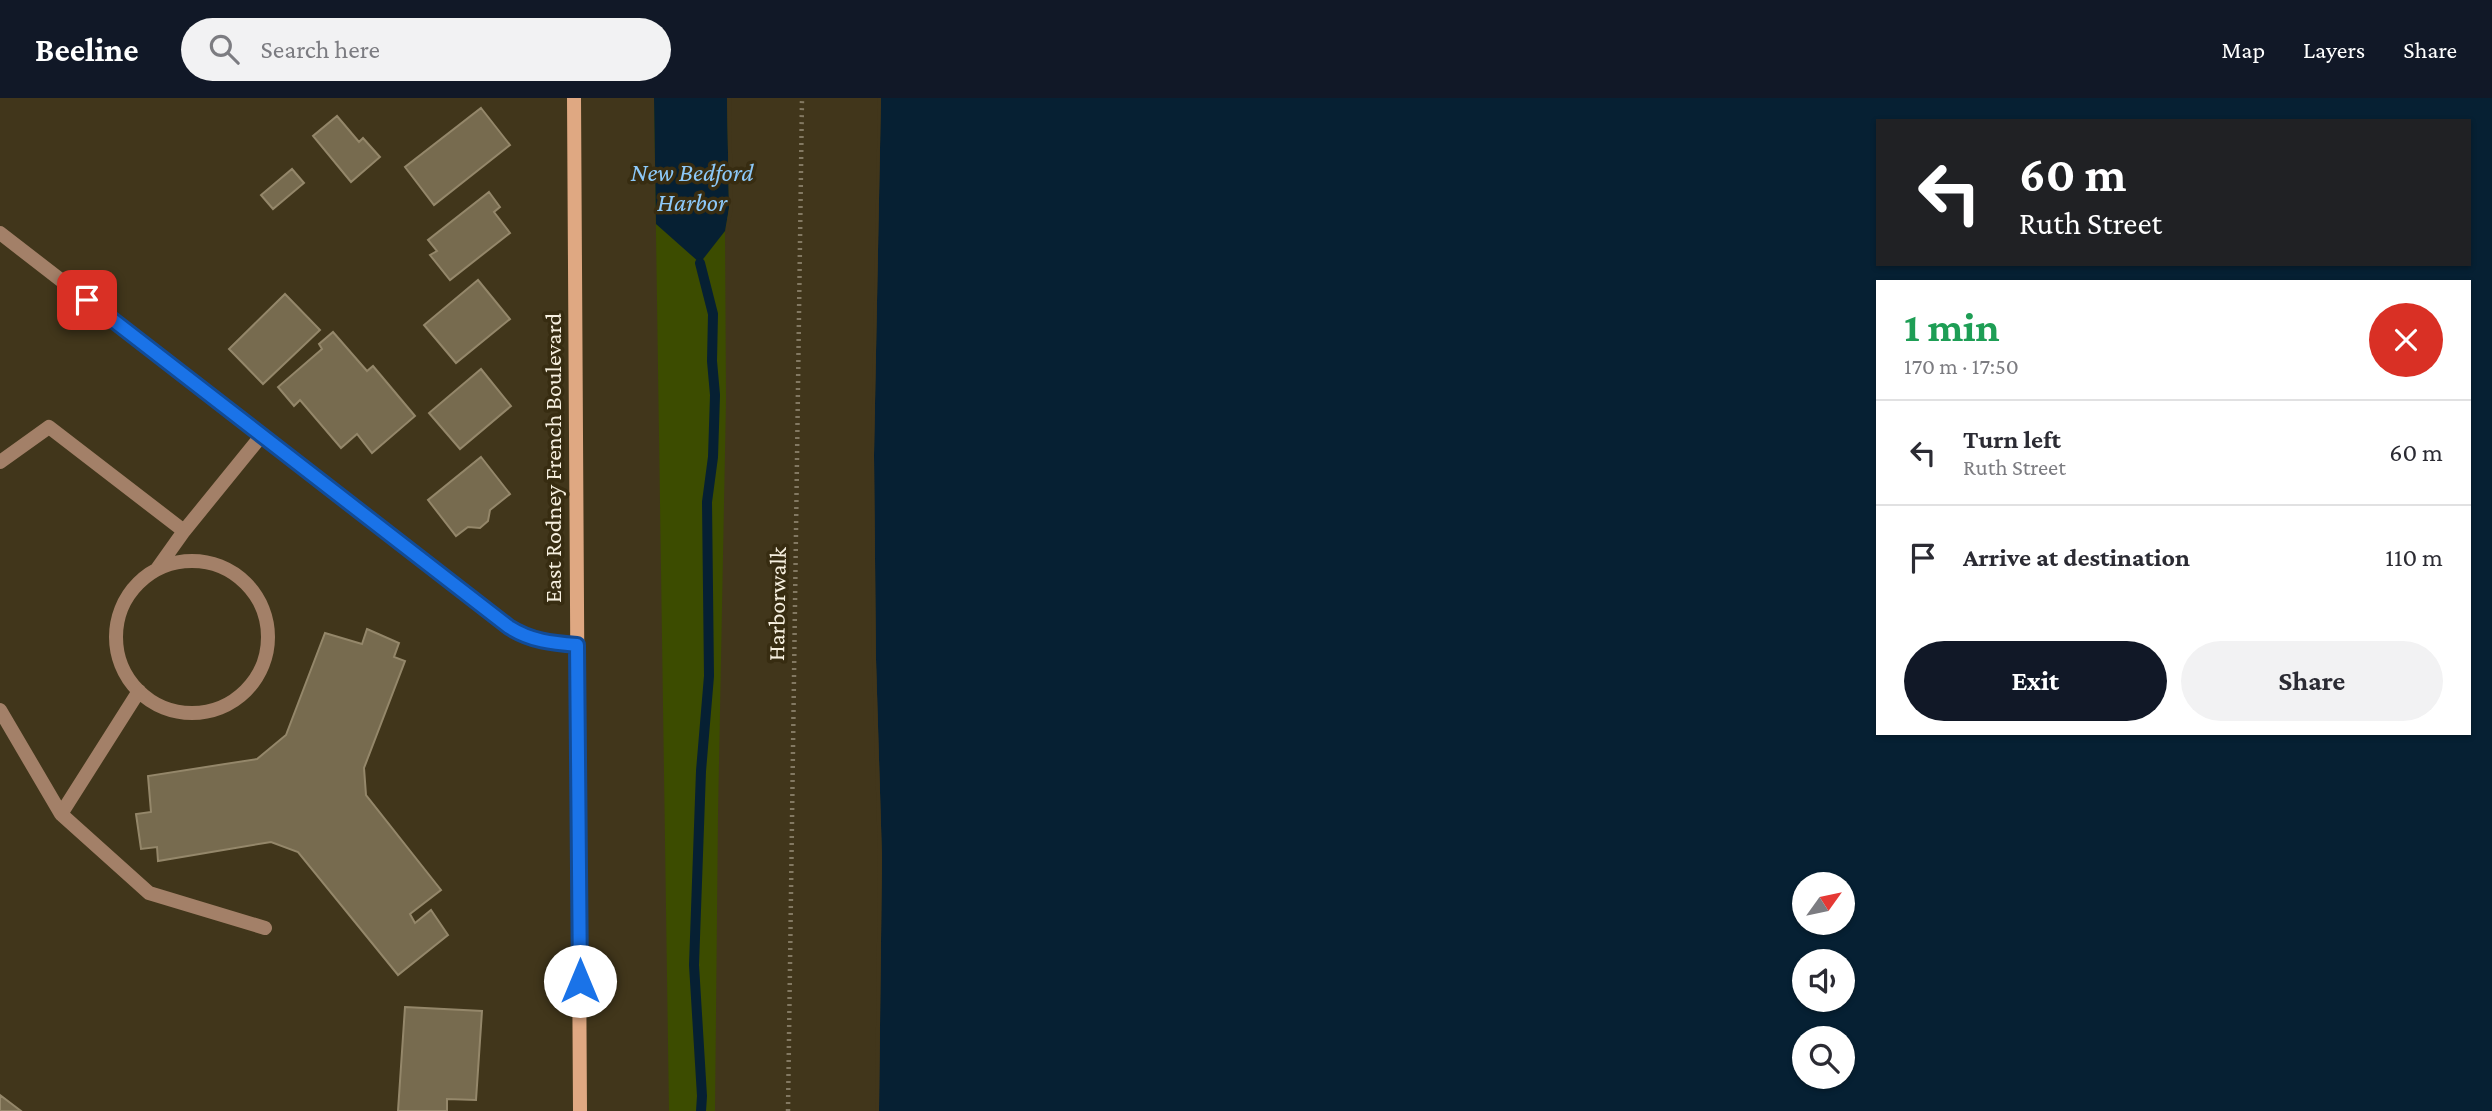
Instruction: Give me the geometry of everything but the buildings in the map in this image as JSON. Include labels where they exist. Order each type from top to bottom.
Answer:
[{"type":"main road","name":"East Rodney French Boulevard","points":[[574,98],[580,1111]]},
{"type":"street","points":[[0,233],[509,627],[537,640],[577,645]]},
{"type":"street","points":[[0,462],[50,427],[184,531]]},
{"type":"street","points":[[157,569],[184,531],[262,435]]},
{"type":"street","points":[[180,561],[203,561],[229,569],[250,586],[264,608],[269,634],[265,661],[253,684],[233,702],[208,712],[182,712],[159,705],[139,691],[125,672],[117,650],[117,625],[124,603],[138,583],[157,569],[180,561]]},
{"type":"street","points":[[61,814],[139,691]]},
{"type":"street","points":[[0,710],[61,814],[149,893],[265,928]]},
{"type":"path","name":"Harborwalk","points":[[788,1111],[802,98]]},
{"type":"green space","points":[[654,98],[727,98],[729,208],[725,231],[726,400],[715,1111],[669,1111]]},
{"type":"water","name":"New Bedford Harbor","points":[[654,98],[727,98],[729,208],[725,231],[700,263],[656,224]]},
{"type":"water","points":[[881,98],[2492,98],[2492,1111],[879,1111],[882,858],[874,455]]},
{"type":"pier","points":[[727,98],[731,98],[733,208],[725,236],[729,208]]},
{"type":"pier","points":[[878,98],[881,98],[874,455],[882,858],[879,1111],[875,1111],[878,858],[872,659],[871,455]]},
{"type":"waterway","points":[[700,263],[713,314],[712,361],[715,395],[713,457],[707,502],[709,676],[701,771],[694,965],[701,1111]]},
{"type":"route","points":[[87,300],[509,627],[537,640],[577,645],[580,981]]}]
